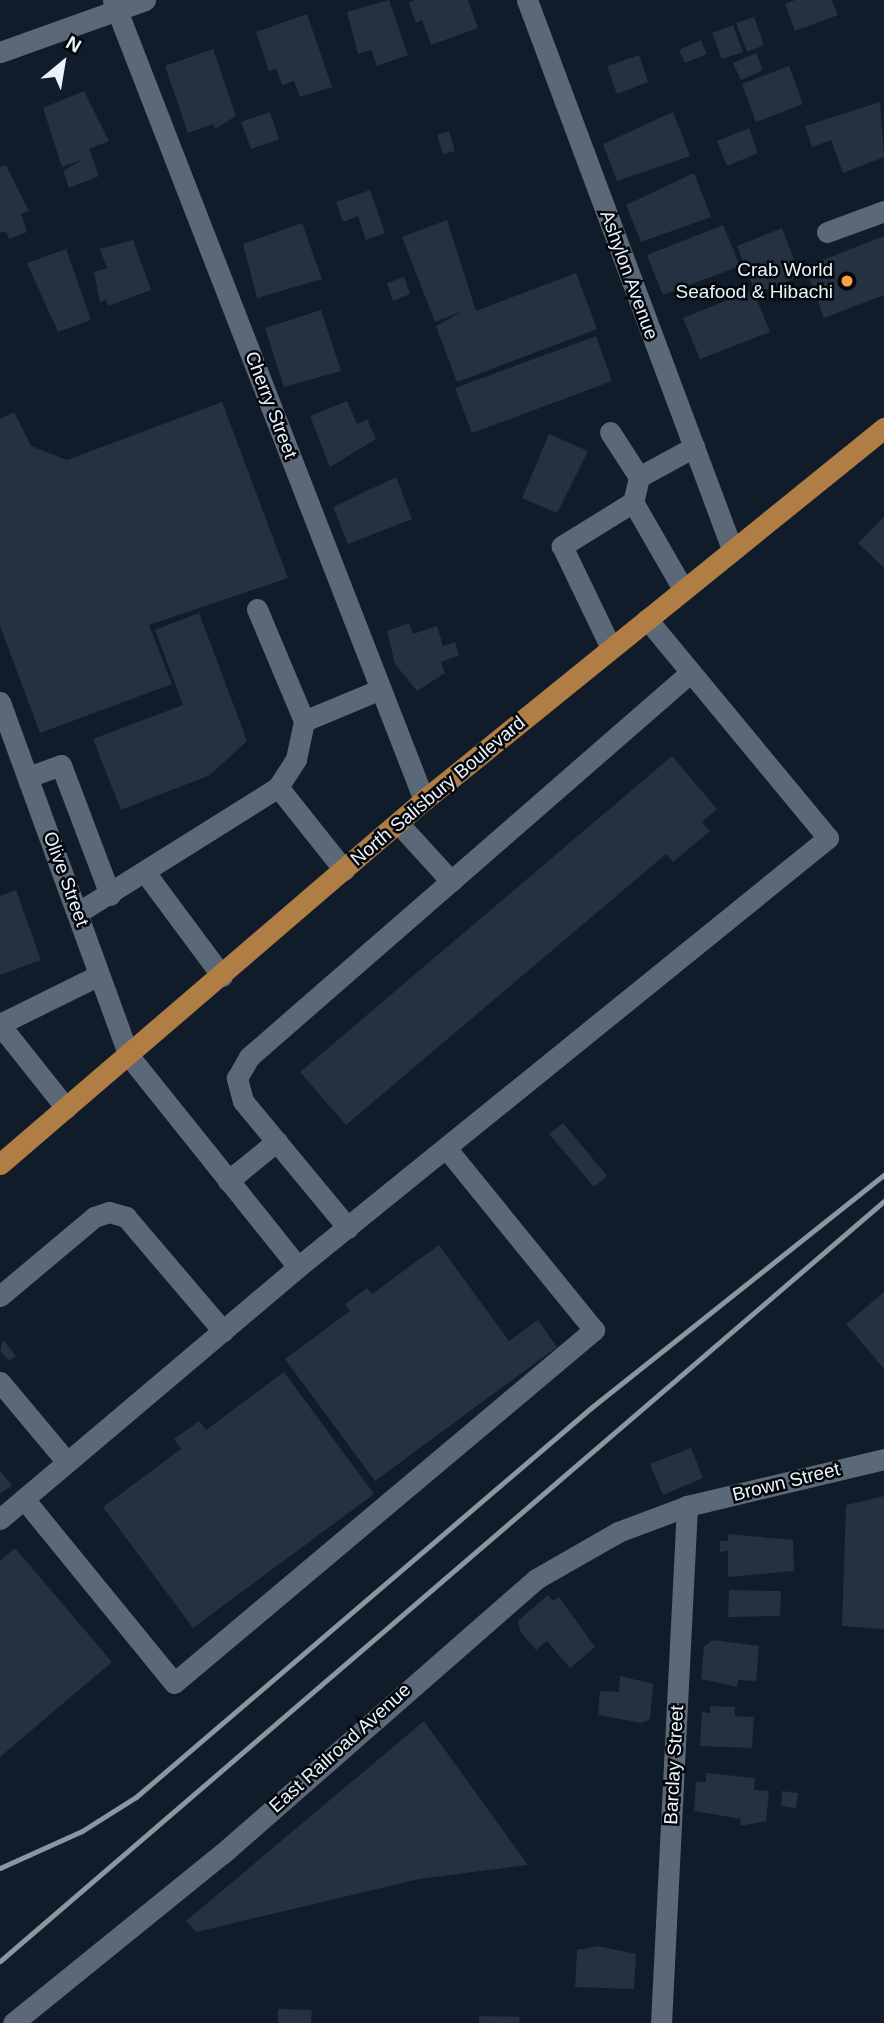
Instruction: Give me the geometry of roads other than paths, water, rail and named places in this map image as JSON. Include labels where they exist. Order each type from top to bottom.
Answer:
[{"type":"main road","name":"North Salisbury Boulevard","points":[[0,1164],[424,800],[884,428]]},
{"type":"street","points":[[0,52],[115,5],[145,0]]},
{"type":"street","name":"Ashylon Avenue","points":[[527,0],[732,549]]},
{"type":"street","name":"Cherry Street","points":[[115,5],[424,800]]},
{"type":"street","points":[[827,233],[884,212]]},
{"type":"street","points":[[610,432],[639,477],[633,502],[683,589]]},
{"type":"street","points":[[639,477],[694,447]]},
{"type":"street","points":[[611,648],[562,546],[633,502]]},
{"type":"street","points":[[79,912],[147,875],[278,787],[296,759],[304,721],[257,609]]},
{"type":"street","points":[[0,1519],[298,1268],[828,838],[647,619]]},
{"type":"street","points":[[348,1227],[243,1101],[237,1078],[249,1057],[691,671]]},
{"type":"street","points":[[304,721],[381,689]]},
{"type":"street","name":"Olive Street","points":[[0,702],[79,912],[129,1056],[298,1268]]},
{"type":"street","points":[[28,777],[61,765],[110,895]]},
{"type":"street","points":[[278,787],[344,870]]},
{"type":"street","points":[[398,822],[451,881]]},
{"type":"street","points":[[147,875],[222,976]]},
{"type":"street","points":[[66,1108],[0,1024],[99,975]]},
{"type":"street","points":[[228,1181],[277,1141]]},
{"type":"street","points":[[24,1499],[174,1683],[594,1330],[446,1148]]},
{"type":"street","points":[[0,1296],[94,1217],[109,1212],[126,1217],[223,1331]]},
{"type":"street","points":[[0,1382],[67,1462]]},
{"type":"street","name":"Brown Street","points":[[687,1506],[884,1459]]},
{"type":"street","name":"East Railroad Avenue","points":[[13,2023],[222,1854],[536,1579],[618,1532],[687,1506]]},
{"type":"street","name":"Barclay Street","points":[[661,2023],[687,1506]]},
{"type":"railway","points":[[0,1868],[82,1831],[136,1797],[592,1407],[884,1175]]},
{"type":"railway","points":[[0,1961],[884,1201]]},
{"type":"place","name":"Crab World Seafood & Hibachi","points":[[847,281]]}]
